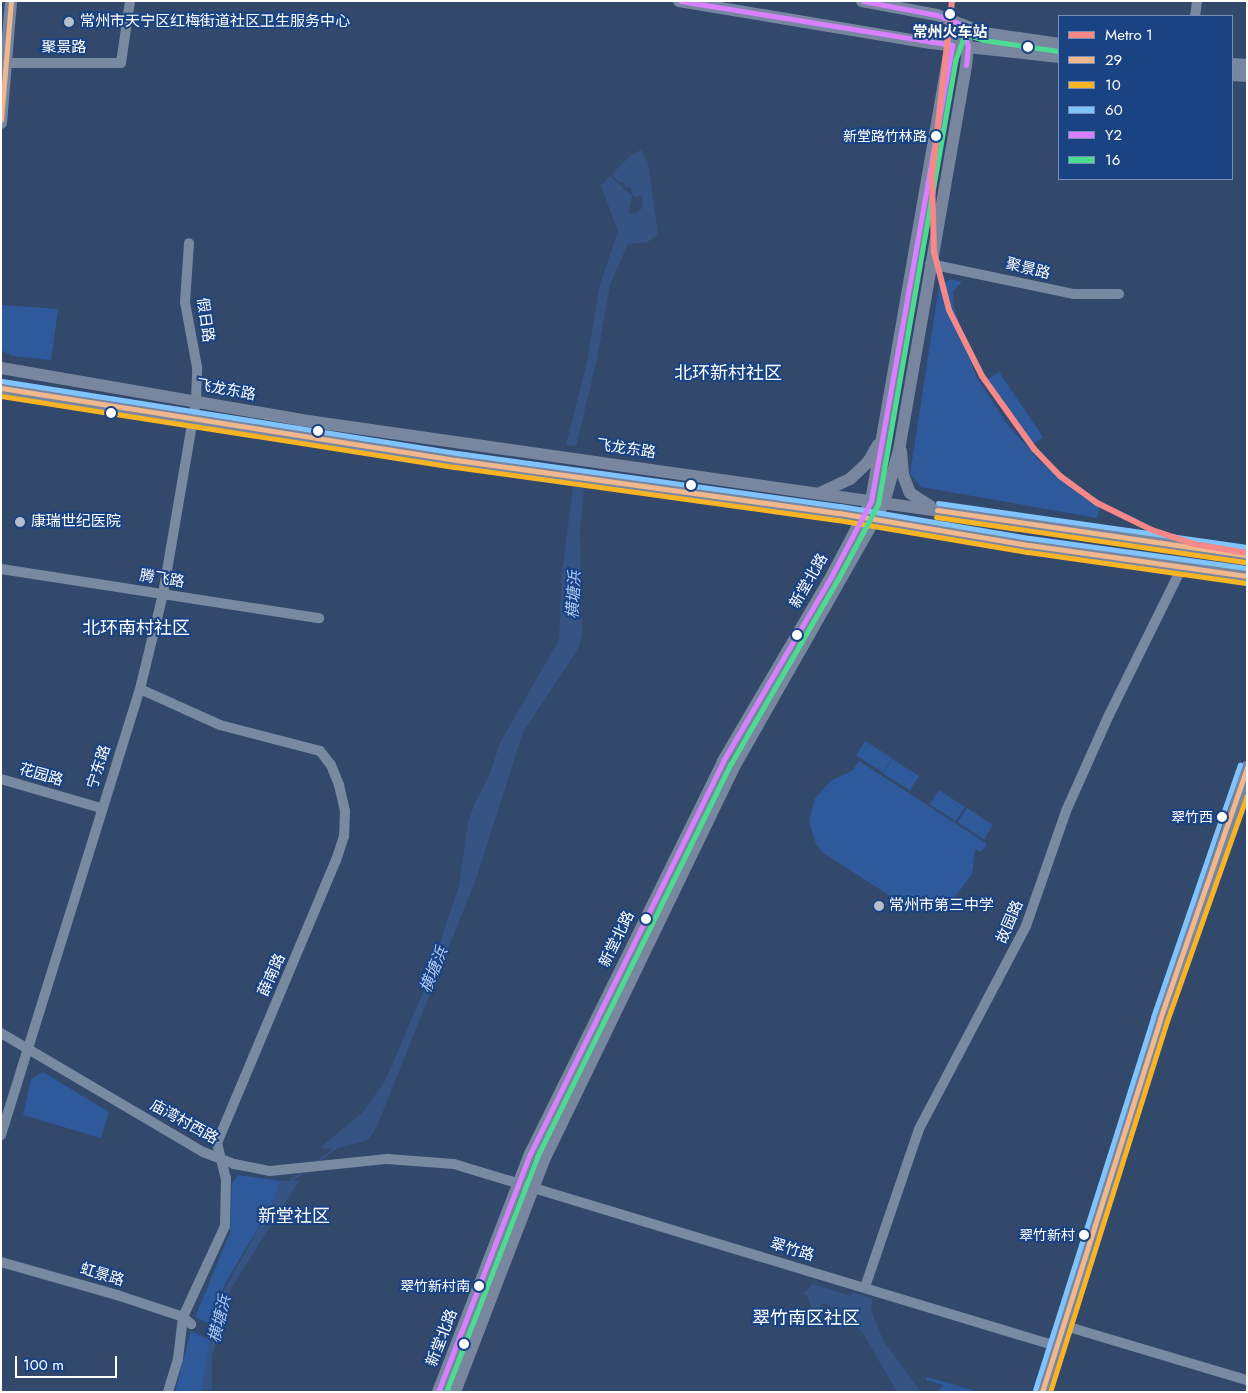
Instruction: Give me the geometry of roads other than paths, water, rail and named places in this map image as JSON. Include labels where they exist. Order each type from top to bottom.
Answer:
[{"type":"main road","points":[[1,123],[11,1]]},
{"type":"main road","points":[[679,1],[844,30],[953,42],[968,46],[1058,57]]},
{"type":"main road","points":[[862,1],[937,15],[984,32],[1058,44]]},
{"type":"main road","points":[[948,512],[921,503],[910,493],[903,475],[900,441],[968,46],[960,24]]},
{"type":"main road","name":"新堂北路","points":[[438,1392],[519,1183],[723,761],[871,501],[953,42],[960,24]]},
{"type":"main road","points":[[1233,64],[1247,65]]},
{"type":"main road","points":[[1233,75],[1247,76]]},
{"type":"main road","name":"飞龙东路","points":[[1,368],[301,420],[1247,555]]},
{"type":"main road","name":"飞龙东路","points":[[1,388],[194,417],[456,460],[862,518],[1247,576]]},
{"type":"main road","points":[[817,493],[850,479],[868,462],[882,439]]},
{"type":"main road","name":"新堂北路","points":[[455,1392],[534,1187],[734,768],[876,521],[884,503],[900,441]]},
{"type":"main road","points":[[1042,1392],[1160,1019],[1234,812],[1247,767]]},
{"type":"main road","points":[[1234,812],[1247,784]]},
{"type":"street","name":"聚景路","points":[[6,63],[121,63],[130,1]]},
{"type":"street","points":[[1195,15],[1197,1]]},
{"type":"street","name":"假日路","points":[[188,243],[185,302],[197,367],[196,401]]},
{"type":"street","name":"聚景路","points":[[930,264],[1073,294],[1119,294]]},
{"type":"street","name":"宁东路","points":[[1,1135],[23,1070],[26,1047],[140,689],[164,594],[196,401]]},
{"type":"street","name":"故园路","points":[[865,1287],[919,1129],[1026,926],[1066,811],[1109,714],[1182,567]]},
{"type":"street","name":"腾飞路","points":[[1,568],[318,618]]},
{"type":"street","name":"薛南路","points":[[140,689],[220,725],[320,751],[330,765],[340,786],[345,811],[344,836],[217,1143],[226,1178],[225,1226],[187,1320],[168,1392]]},
{"type":"street","name":"花园路","points":[[1,779],[102,808]]},
{"type":"street","name":"庙湾村西路","points":[[1,1033],[203,1152],[220,1159],[270,1171],[291,1171],[387,1159],[421,1161],[454,1164],[519,1183]]},
{"type":"street","name":"翠竹路","points":[[519,1183],[1056,1346]]},
{"type":"street","name":"虹景路","points":[[1,1262],[187,1320]]},
{"type":"street","points":[[1062,1325],[1247,1380]]},
{"type":"water","points":[[641,150],[648,163],[658,234],[648,242],[628,244],[610,284],[597,359],[576,446],[566,445],[587,362],[599,288],[618,231],[601,186],[610,176],[632,196],[628,213],[636,213],[642,208],[643,196],[634,197],[630,187],[625,187],[624,182],[619,182],[612,174],[631,155]]},
{"type":"water","points":[[573,487],[584,488],[580,529],[582,635],[578,649],[523,732],[476,879],[377,1126],[368,1140],[334,1149],[320,1148],[363,1112],[385,1081],[422,995],[459,886],[468,822],[475,803],[490,774],[500,743],[559,640],[562,574]]},
{"type":"water","points":[[281,1181],[299,1181],[231,1288],[212,1356],[212,1389],[201,1392],[216,1305],[272,1204]]},
{"type":"water","points":[[813,1284],[850,1296],[853,1292],[872,1299],[871,1310],[883,1340],[921,1392],[897,1392],[863,1333],[847,1317],[834,1313],[835,1307],[822,1303],[818,1312],[812,1310],[807,1295],[803,1294]]},
{"type":"waterway","name":"横塘浜","points":[[318,1161],[336,1148]]},
{"type":"waterway","name":"横塘浜","points":[[289,1182],[304,1171]]},
{"type":"metro line","name":"1","points":[[952,1],[932,177],[934,252],[949,310],[982,376],[1034,449],[1060,476],[1097,503],[1152,530],[1194,544],[1247,553]]},
{"type":"place","name":"常州火车站","points":[[950,14]]},
{"type":"place","name":"常州市天宁区红梅街道社区卫生服务中心","points":[[69,22]]},
{"type":"place","name":"新堂路竹林路","points":[[936,136]]},
{"type":"place","name":"康瑞世纪医院","points":[[20,522]]},
{"type":"place","name":"翠竹西","points":[[1222,817]]},
{"type":"place","name":"常州市第三中学","points":[[879,906]]},
{"type":"place","name":"翠竹新村","points":[[1084,1235]]},
{"type":"place","name":"翠竹新村南","points":[[479,1286]]},
{"type":"district","name":"北环新村社区","points":[[728,373]]},
{"type":"district","name":"北环南村社区","points":[[136,628]]},
{"type":"district","name":"新堂社区","points":[[294,1216]]},
{"type":"district","name":"翠竹南区社区","points":[[806,1318]]}]
